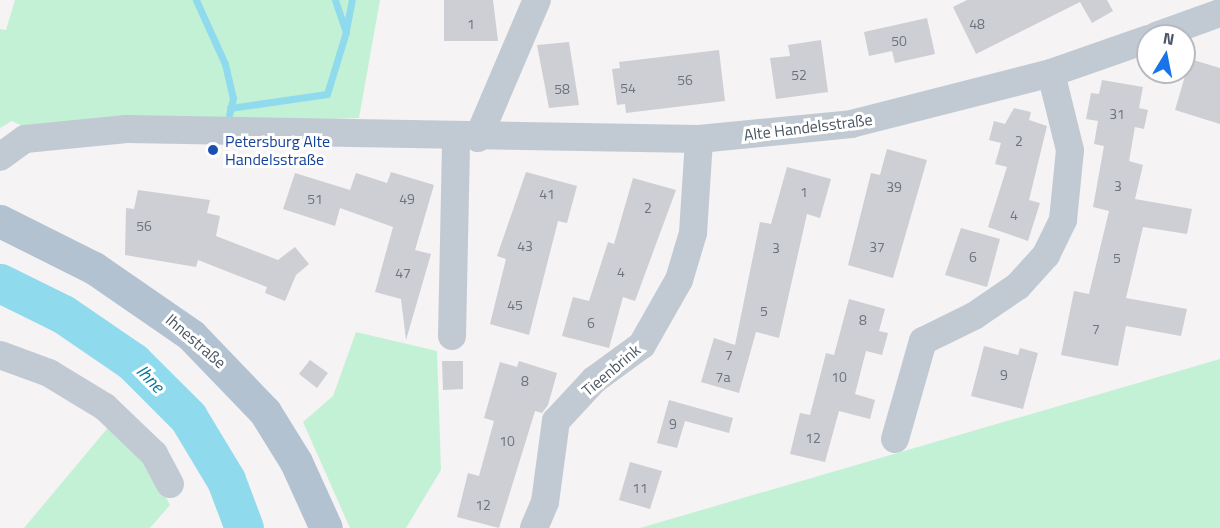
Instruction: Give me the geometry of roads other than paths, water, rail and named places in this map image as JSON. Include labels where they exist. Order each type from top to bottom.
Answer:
[{"type":"main road","name":"Ihnestraße","points":[[0,221],[94,268],[191,335],[265,412],[296,462],[326,528]]},
{"type":"street","points":[[452,336],[467,138],[537,0]]},
{"type":"street","points":[[1189,24],[1220,13]]},
{"type":"street","name":"Alte Handelsstraße","points":[[0,157],[26,139],[84,130],[467,138],[699,139],[851,124],[1051,73],[1136,43]]},
{"type":"street","points":[[895,439],[923,341],[974,316],[1018,286],[1046,255],[1063,220],[1070,150],[1051,73]]},
{"type":"street","name":"Tieenbrink","points":[[534,528],[544,502],[556,421],[594,380],[642,345],[679,280],[693,233],[699,139]]},
{"type":"street","points":[[0,355],[49,374],[105,407],[154,454],[170,484]]},
{"type":"waterway","points":[[196,0],[225,64],[233,98],[229,115]]},
{"type":"waterway","points":[[230,108],[327,94],[346,32],[335,0]]},
{"type":"waterway","points":[[346,30],[352,0]]},
{"type":"waterway","name":"Ihne","points":[[0,283],[63,314],[133,362],[188,417],[226,480],[244,528]]},
{"type":"place","name":"Petersburg Alte Handelsstraße","points":[[213,150]]}]
